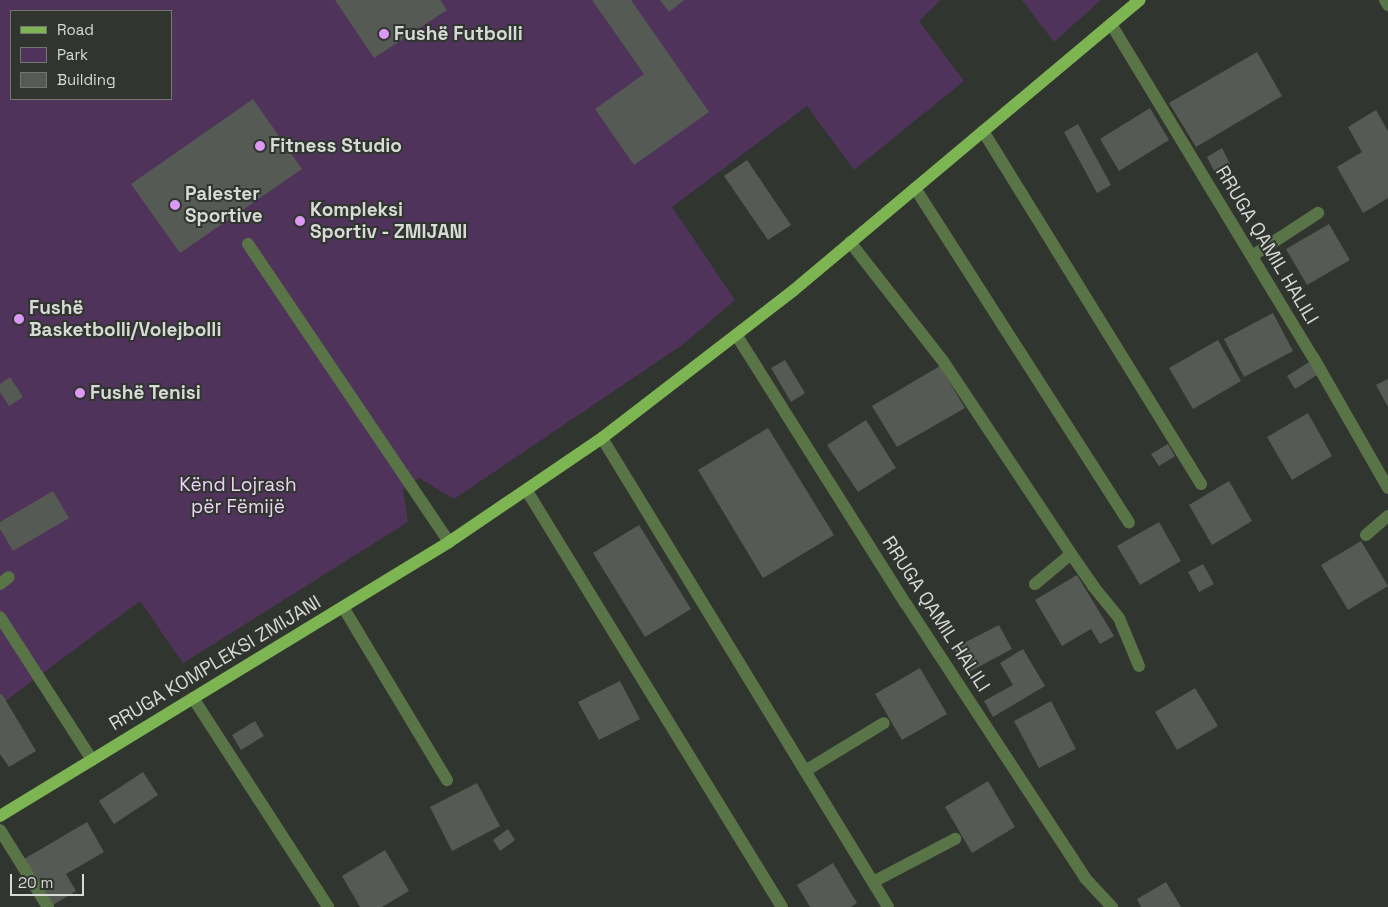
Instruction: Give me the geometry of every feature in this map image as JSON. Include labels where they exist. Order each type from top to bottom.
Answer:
[{"type":"main road","points":[[449,542],[527,491],[602,438],[738,336],[1139,0]]},
{"type":"main road","name":"RRUGA KOMPLEKSI ZMIJANI","points":[[0,816],[449,542]]},
{"type":"street","points":[[1385,0],[1388,5]]},
{"type":"street","name":"RRUGA QAMIL HALILI","points":[[1111,24],[1313,357],[1388,488]]},
{"type":"street","points":[[983,132],[1201,484]]},
{"type":"street","points":[[915,188],[1129,522]]},
{"type":"street","points":[[1252,256],[1318,213]]},
{"type":"street","points":[[850,242],[943,361],[1092,586],[1118,618],[1139,666]]},
{"type":"street","points":[[248,244],[449,542]]},
{"type":"street","name":"RRUGA QAMIL HALILI","points":[[738,336],[906,604],[1080,870],[1112,907]]},
{"type":"street","points":[[602,438],[888,907]]},
{"type":"street","points":[[527,491],[782,907]]},
{"type":"street","points":[[1366,535],[1388,516]]},
{"type":"street","points":[[1035,584],[1071,554]]},
{"type":"street","points":[[342,607],[447,780]]},
{"type":"street","points":[[0,617],[92,760]]},
{"type":"street","points":[[193,698],[328,907]]},
{"type":"street","points":[[805,771],[884,723]]},
{"type":"street","points":[[0,830],[48,907]]},
{"type":"street","points":[[873,882],[956,839]]},
{"type":"green space","name":"Kompleksi Sportiv - ZMIJANI","points":[[0,0],[941,0],[919,21],[964,81],[854,170],[807,106],[672,207],[735,300],[685,343],[454,499],[419,478],[403,490],[408,522],[183,663],[140,601],[0,705]]},
{"type":"green space","points":[[1022,0],[1101,0],[1054,42]]},
{"type":"building","name":"Fushë Futbolli","points":[[335,0],[440,0],[447,10],[374,58]]},
{"type":"building","points":[[592,0],[631,0],[709,112],[634,165],[595,109],[644,74]]},
{"type":"building","points":[[660,0],[684,0],[669,12]]},
{"type":"building","points":[[1257,52],[1282,96],[1196,147],[1169,103]]},
{"type":"building","points":[[253,99],[302,169],[180,253],[131,184]]},
{"type":"building","points":[[1150,108],[1169,140],[1119,171],[1100,139]]},
{"type":"building","points":[[1376,110],[1388,131],[1388,198],[1363,213],[1337,167],[1362,152],[1348,127]]},
{"type":"building","points":[[1078,124],[1111,185],[1097,193],[1064,132]]},
{"type":"building","points":[[1222,148],[1230,164],[1215,173],[1207,157]]},
{"type":"building","points":[[747,160],[791,225],[768,240],[724,176]]},
{"type":"building","points":[[1329,224],[1350,260],[1307,285],[1286,249]]},
{"type":"building","points":[[1273,313],[1293,351],[1244,377],[1224,339]]},
{"type":"building","points":[[1218,340],[1241,381],[1193,409],[1169,368]]},
{"type":"building","points":[[785,360],[805,393],[791,402],[771,368]]},
{"type":"building","points":[[1309,362],[1317,375],[1295,389],[1287,376]]},
{"type":"building","points":[[940,366],[965,408],[897,447],[872,406]]},
{"type":"building","points":[[10,377],[23,397],[9,406],[0,392],[0,384]]},
{"type":"building","points":[[1388,379],[1388,407],[1376,385]]},
{"type":"building","points":[[1308,413],[1332,456],[1292,480],[1267,437]]},
{"type":"building","points":[[866,420],[896,468],[858,492],[827,445]]},
{"type":"building","points":[[768,428],[834,535],[763,578],[698,470]]},
{"type":"building","points":[[1168,444],[1175,456],[1159,466],[1151,454]]},
{"type":"building","points":[[1229,481],[1252,521],[1212,545],[1189,505]]},
{"type":"building","points":[[53,491],[69,518],[13,551],[0,529],[0,522]]},
{"type":"building","points":[[1159,522],[1181,561],[1140,585],[1117,546]]},
{"type":"building","points":[[639,525],[691,609],[645,637],[593,553]]},
{"type":"building","points":[[1361,541],[1388,586],[1348,610],[1321,565]]},
{"type":"building","points":[[1203,564],[1214,584],[1199,592],[1188,572]]},
{"type":"building","points":[[1077,575],[1114,636],[1100,644],[1091,629],[1062,646],[1035,600]]},
{"type":"building","points":[[999,625],[1012,649],[967,673],[954,648]]},
{"type":"building","points":[[1023,649],[1045,686],[993,717],[984,701],[1013,685],[1000,663]]},
{"type":"building","points":[[920,668],[947,714],[902,740],[875,694]]},
{"type":"building","points":[[620,681],[640,719],[599,740],[578,702]]},
{"type":"building","points":[[1195,688],[1218,726],[1177,750],[1155,712]]},
{"type":"building","points":[[2,694],[36,751],[9,767],[0,754],[0,695]]},
{"type":"building","points":[[1051,701],[1076,749],[1039,768],[1014,721]]},
{"type":"building","points":[[255,721],[264,736],[241,750],[232,735]]},
{"type":"building","points":[[143,772],[158,795],[114,824],[99,801]]},
{"type":"building","points":[[988,781],[1015,827],[972,853],[945,807]]},
{"type":"building","points":[[477,783],[500,826],[452,851],[430,807]]},
{"type":"building","points":[[87,822],[104,852],[66,874],[76,891],[51,906],[24,859]]},
{"type":"building","points":[[508,829],[515,840],[500,851],[493,840]]},
{"type":"building","points":[[385,850],[409,891],[382,907],[360,907],[342,876]]},
{"type":"building","points":[[833,863],[857,903],[851,907],[810,907],[797,885]]},
{"type":"building","points":[[1166,882],[1181,907],[1141,907],[1137,899]]},
{"type":"place","name":"Fushë Futbolli","points":[[384,34]]},
{"type":"place","name":"Fitness Studio","points":[[260,146]]},
{"type":"place","name":"Palester Sportive","points":[[175,205]]},
{"type":"place","name":"Kompleksi Sportiv - ZMIJANI","points":[[300,221]]},
{"type":"place","name":"Fushë Basketbolli/Volejbolli","points":[[19,319]]},
{"type":"place","name":"Fushë Tenisi","points":[[80,393]]},
{"type":"park label","name":"Kënd Lojrash për Fëmijë","points":[[238,496]]}]
